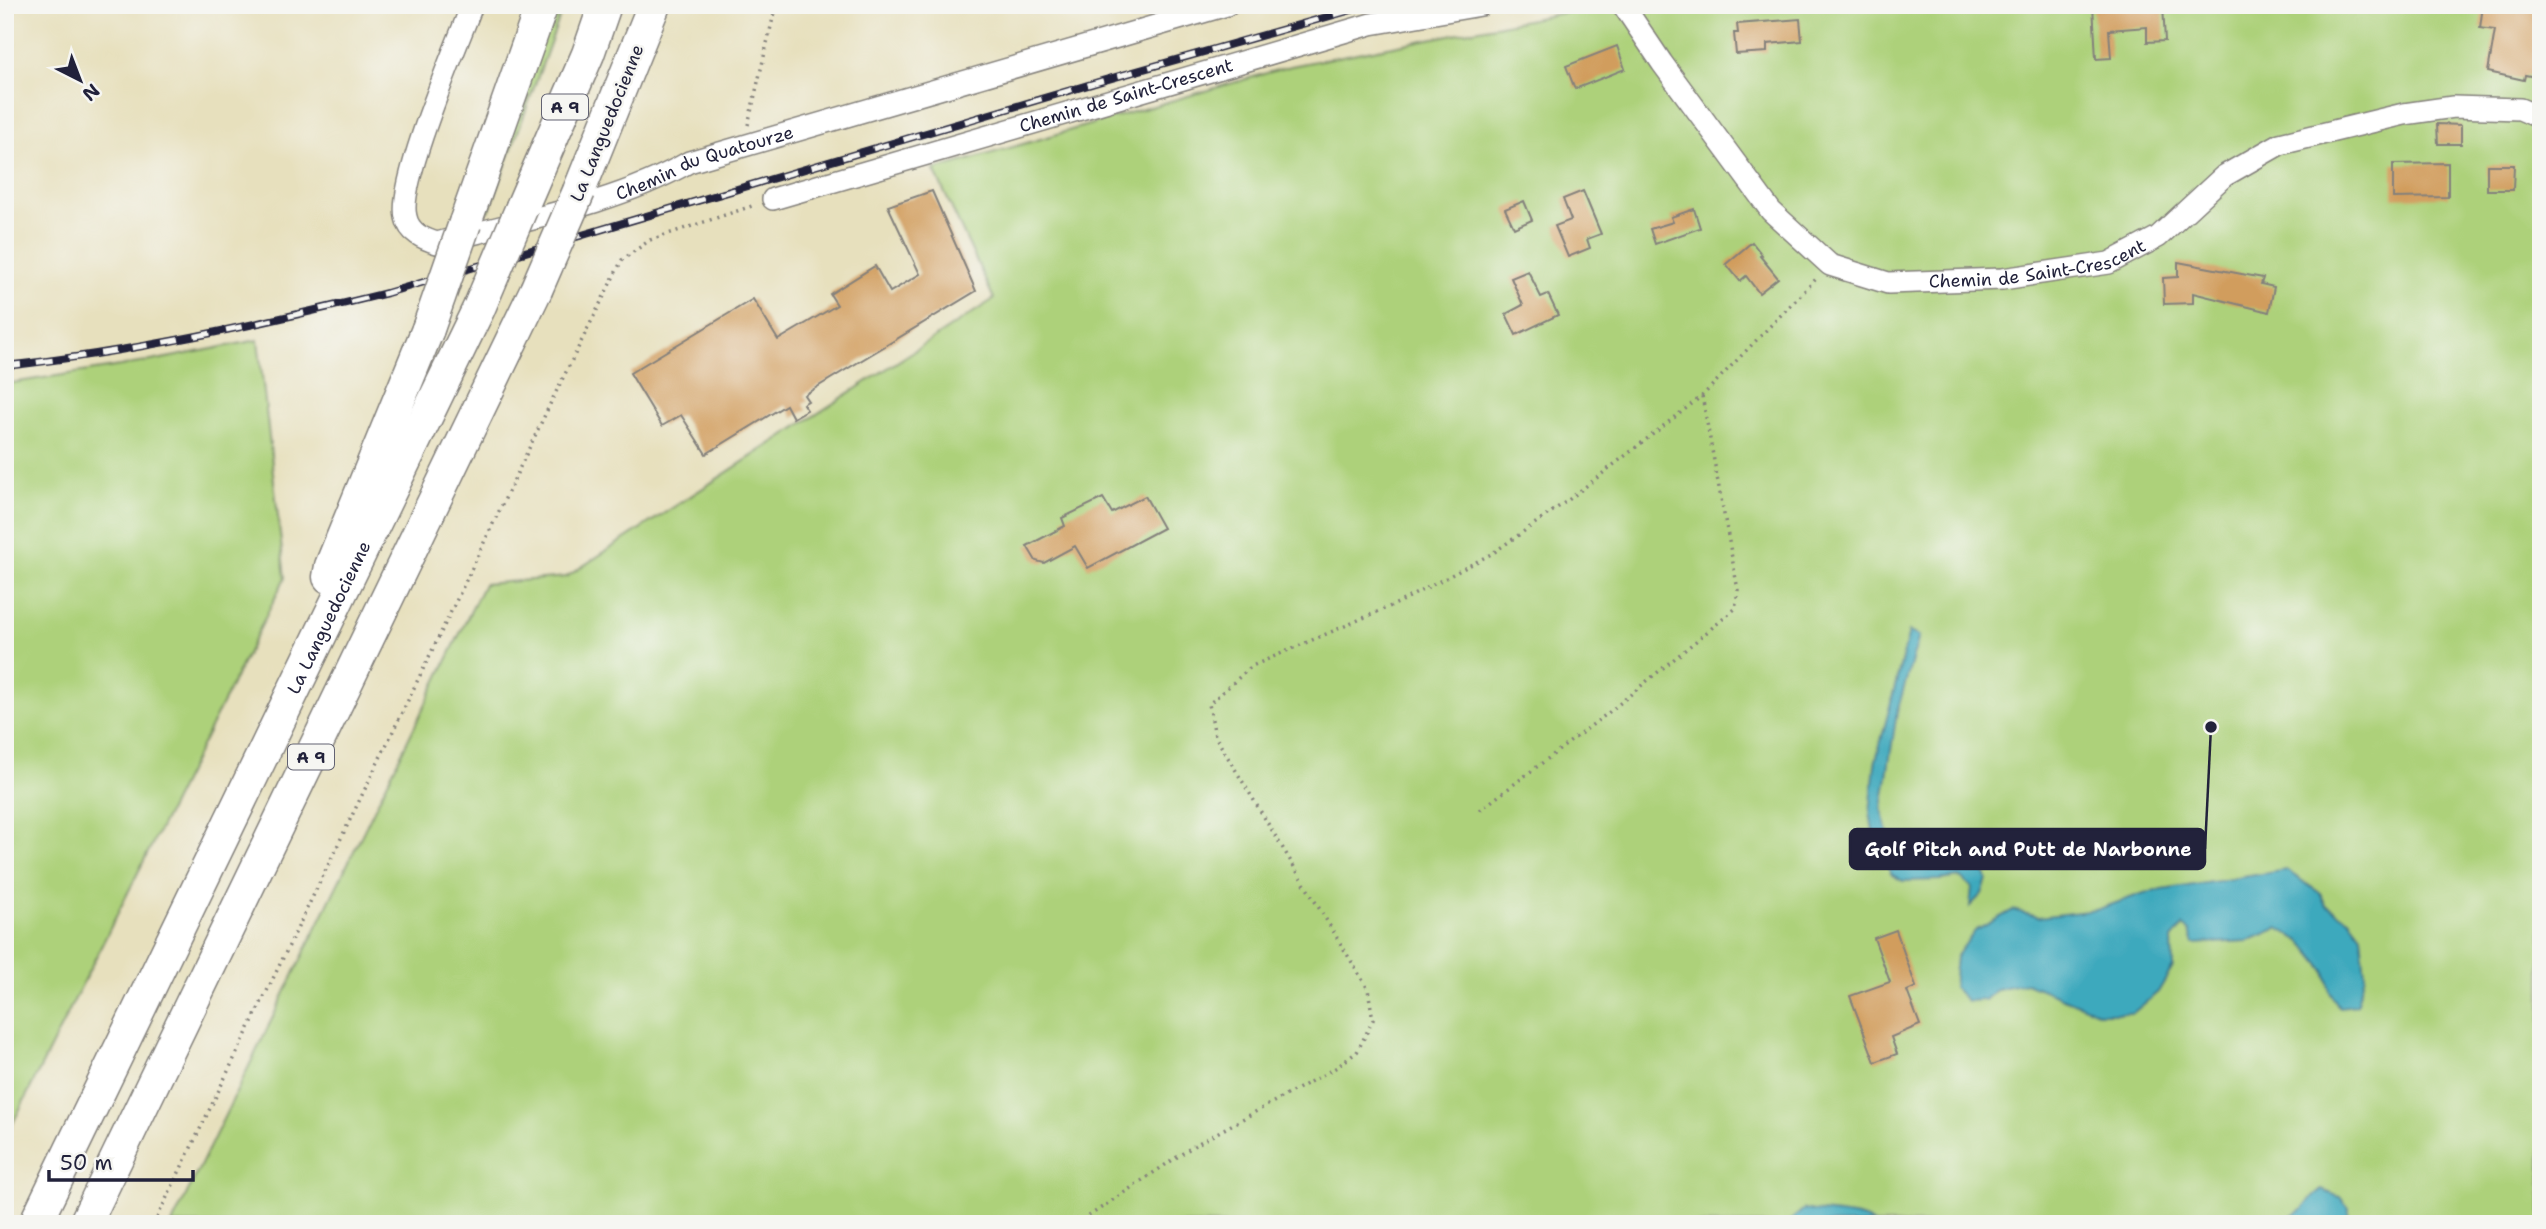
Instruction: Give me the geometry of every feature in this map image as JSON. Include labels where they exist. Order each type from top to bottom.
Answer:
[{"type":"highway","points":[[317,640],[331,566],[428,328],[542,5]]},
{"type":"highway","name":"La Languedocienne","points":[[35,1224],[479,308],[588,54],[605,5]]},
{"type":"highway","name":"La Languedocienne","points":[[85,1224],[536,289],[579,191],[654,5]]},
{"type":"street","name":"Chemin du Quatourze","points":[[472,5],[411,169],[405,200],[406,219],[419,237],[437,243],[614,195],[658,180],[689,162],[1227,5]]},
{"type":"street","name":"Chemin de Saint-Crescent","points":[[774,198],[1371,24],[1481,5]]},
{"type":"street","name":"Chemin de Saint-Crescent","points":[[1623,5],[1770,211],[1830,265],[1888,284],[2002,279],[2109,263],[2158,237],[2224,176],[2280,144],[2404,114],[2453,107],[2520,109],[2541,118]]},
{"type":"path","points":[[748,145],[748,119],[776,5]]},
{"type":"path","points":[[154,1224],[622,260],[650,240],[774,198]]},
{"type":"path","points":[[1077,1224],[1195,1146],[1337,1067],[1357,1052],[1373,1020],[1368,989],[1215,736],[1209,704],[1252,666],[1398,603],[1493,553],[1567,501],[1702,396],[1830,265]]},
{"type":"path","points":[[1480,810],[1608,713],[1735,609],[1738,590],[1702,396]]},
{"type":"green space","points":[[552,5],[564,5],[489,211],[479,209]]},
{"type":"green space","points":[[1603,5],[2541,5],[2541,1224],[172,1224],[484,584],[566,577],[994,299],[934,170],[1291,66]]},
{"type":"green space","points":[[258,340],[285,578],[5,1139],[5,384],[146,362]]},
{"type":"water","points":[[1909,632],[1919,636],[1897,712],[1882,808],[1892,850],[1903,865],[1962,862],[1981,866],[1987,879],[1982,894],[1970,906],[1972,887],[1960,877],[1903,881],[1892,875],[1875,844],[1870,812],[1875,764]]},
{"type":"water","points":[[2286,870],[2320,893],[2326,905],[2349,919],[2361,935],[2365,975],[2356,1005],[2339,1007],[2330,992],[2325,971],[2302,942],[2278,928],[2248,941],[2194,944],[2190,931],[2183,926],[2172,939],[2173,967],[2158,992],[2133,1013],[2100,1013],[2026,983],[1996,989],[1985,1000],[1967,1001],[1953,987],[1956,957],[1975,931],[2013,910],[2038,917],[2096,910],[2144,893]]},
{"type":"water","points":[[2322,1190],[2340,1197],[2349,1208],[2348,1224],[2240,1224],[2241,1221],[2265,1222],[2288,1218],[2302,1210],[2315,1194]]},
{"type":"water","points":[[1804,1209],[1860,1217],[1874,1224],[1786,1224]]},
{"type":"building","points":[[2093,5],[2163,5],[2165,41],[2147,42],[2147,27],[2109,30],[2111,58],[2096,59]]},
{"type":"building","points":[[2483,5],[2541,5],[2541,78],[2525,75],[2524,80],[2488,72],[2495,30],[2480,28]]},
{"type":"building","points":[[1800,19],[1802,41],[1767,44],[1767,52],[1736,54],[1734,33],[1738,33],[1737,24]]},
{"type":"building","points":[[1617,46],[1625,69],[1575,89],[1566,66]]},
{"type":"building","points":[[2437,124],[2461,125],[2461,144],[2438,144]]},
{"type":"building","points":[[2448,163],[2448,197],[2393,198],[2393,164]]},
{"type":"building","points":[[2487,165],[2514,165],[2513,190],[2487,190]]},
{"type":"building","points":[[932,191],[976,291],[804,395],[808,401],[803,404],[807,410],[793,418],[786,405],[706,454],[681,415],[662,426],[630,373],[753,299],[778,340],[837,305],[830,294],[875,266],[890,292],[920,274],[888,206]]},
{"type":"building","points":[[1583,191],[1601,234],[1587,239],[1590,248],[1568,257],[1555,226],[1571,220],[1563,199]]},
{"type":"building","points":[[1524,201],[1532,220],[1514,228],[1505,209]]},
{"type":"building","points":[[1694,209],[1700,228],[1655,244],[1650,229],[1673,222],[1671,217]]},
{"type":"building","points":[[1752,242],[1778,278],[1759,293],[1746,276],[1740,281],[1726,264]]},
{"type":"building","points":[[2178,262],[2263,278],[2261,284],[2274,287],[2269,312],[2193,293],[2193,303],[2164,304],[2163,278],[2178,277]]},
{"type":"building","points":[[1528,271],[1541,297],[1548,294],[1558,315],[1516,335],[1506,314],[1523,305],[1511,278]]},
{"type":"building","points":[[1145,496],[1163,528],[1088,568],[1075,546],[1044,563],[1036,561],[1027,546],[1065,526],[1062,518],[1103,498],[1112,513]]},
{"type":"building","points":[[1896,930],[1916,987],[1907,991],[1920,1025],[1891,1037],[1897,1054],[1875,1062],[1850,996],[1890,982],[1874,938]]},
{"type":"railway","points":[[5,366],[197,336],[387,293],[1105,80],[1369,5]]},
{"type":"place","name":"Golf Pitch and Putt de Narbonne","points":[[2211,727]]}]
